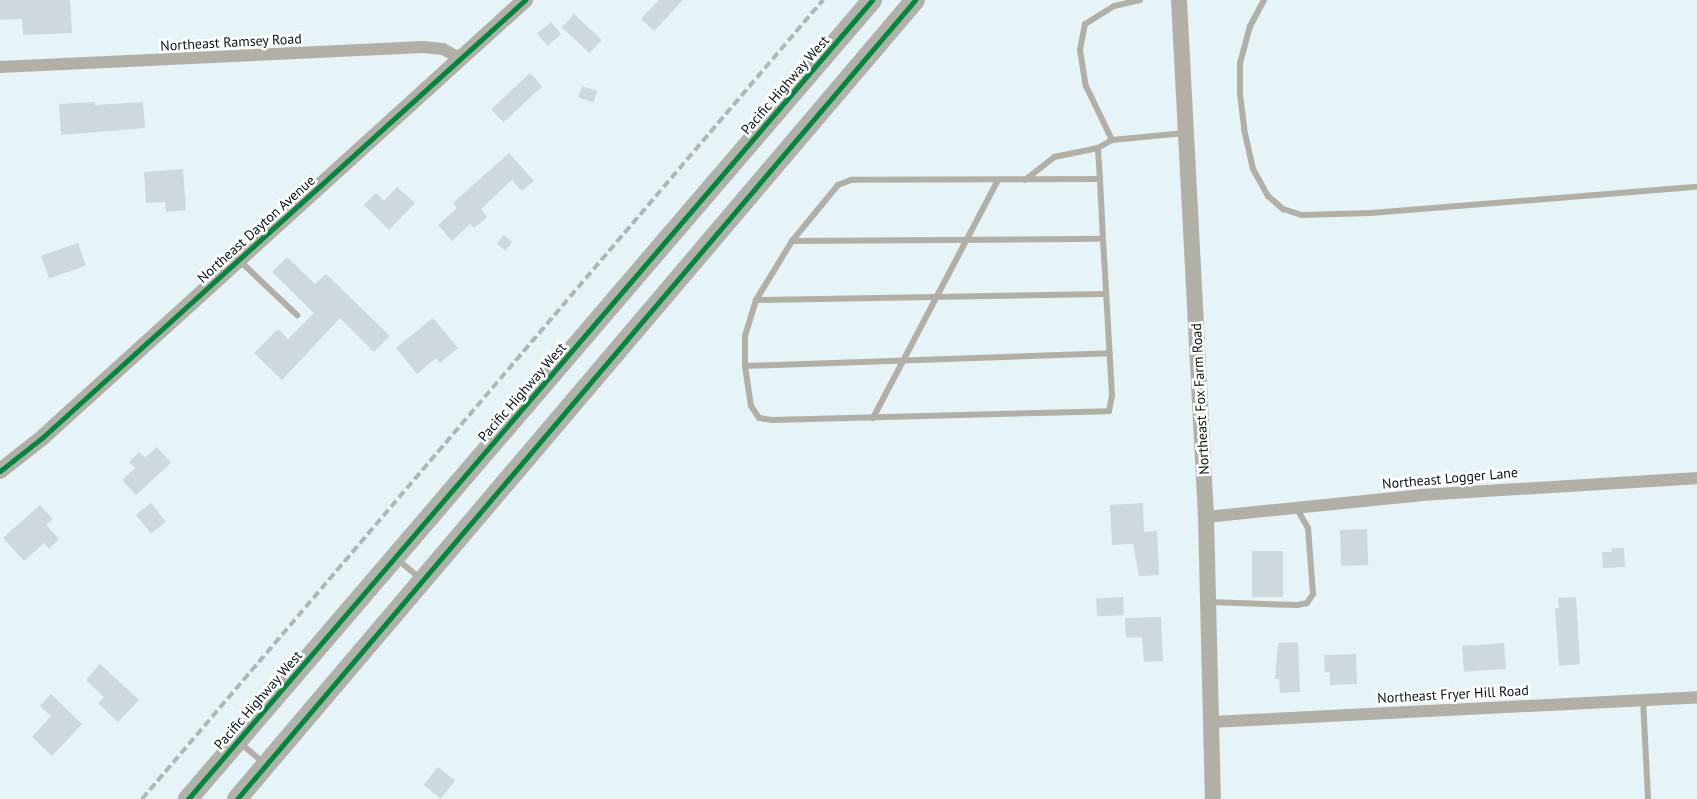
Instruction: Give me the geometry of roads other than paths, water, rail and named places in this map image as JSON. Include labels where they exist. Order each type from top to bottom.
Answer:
[{"type":"main road","name":"Pacific Highway West","points":[[188,799],[872,0]]},
{"type":"main road","points":[[237,799],[915,0]]},
{"type":"street","name":"Northeast Dayton Avenue","points":[[0,471],[43,437],[525,0]]},
{"type":"street","name":"Northeast Fox Farm Road","points":[[1179,0],[1188,133],[1206,518],[1213,799]]},
{"type":"street","name":"Northeast Ramsey Road","points":[[0,67],[423,47],[443,49],[461,59]]},
{"type":"street","name":"Northeast Logger Lane","points":[[1206,518],[1519,488],[1697,478]]},
{"type":"street","name":"Northeast Fryer Hill Road","points":[[1212,722],[1697,697]]},
{"type":"lane","points":[[1112,140],[1086,86],[1080,50],[1085,24],[1114,6],[1140,0]]},
{"type":"lane","points":[[1264,0],[1250,26],[1240,64],[1240,94],[1244,129],[1253,169],[1268,196],[1283,208],[1302,215],[1371,213],[1697,187]]},
{"type":"lane","points":[[1025,180],[1054,157],[1098,148],[1112,140],[1188,133]]},
{"type":"lane","points":[[1098,148],[1100,179],[1106,294],[1110,353],[1110,411],[873,418],[772,420],[759,418],[751,406],[745,366],[745,336],[756,300],[792,241],[829,192],[851,180],[1100,179]]},
{"type":"lane","points":[[873,418],[934,297],[998,180]]},
{"type":"lane","points":[[792,241],[1103,239]]},
{"type":"lane","points":[[238,260],[297,315]]},
{"type":"lane","points":[[756,300],[1106,294]]},
{"type":"lane","points":[[745,366],[1110,353]]},
{"type":"lane","points":[[1208,602],[1297,605],[1308,603],[1313,594],[1308,528],[1296,508]]},
{"type":"lane","points":[[395,558],[423,580]]},
{"type":"lane","points":[[1643,699],[1648,799]]},
{"type":"lane","points":[[238,741],[266,765]]},
{"type":"railway","points":[[142,799],[823,0]]}]
